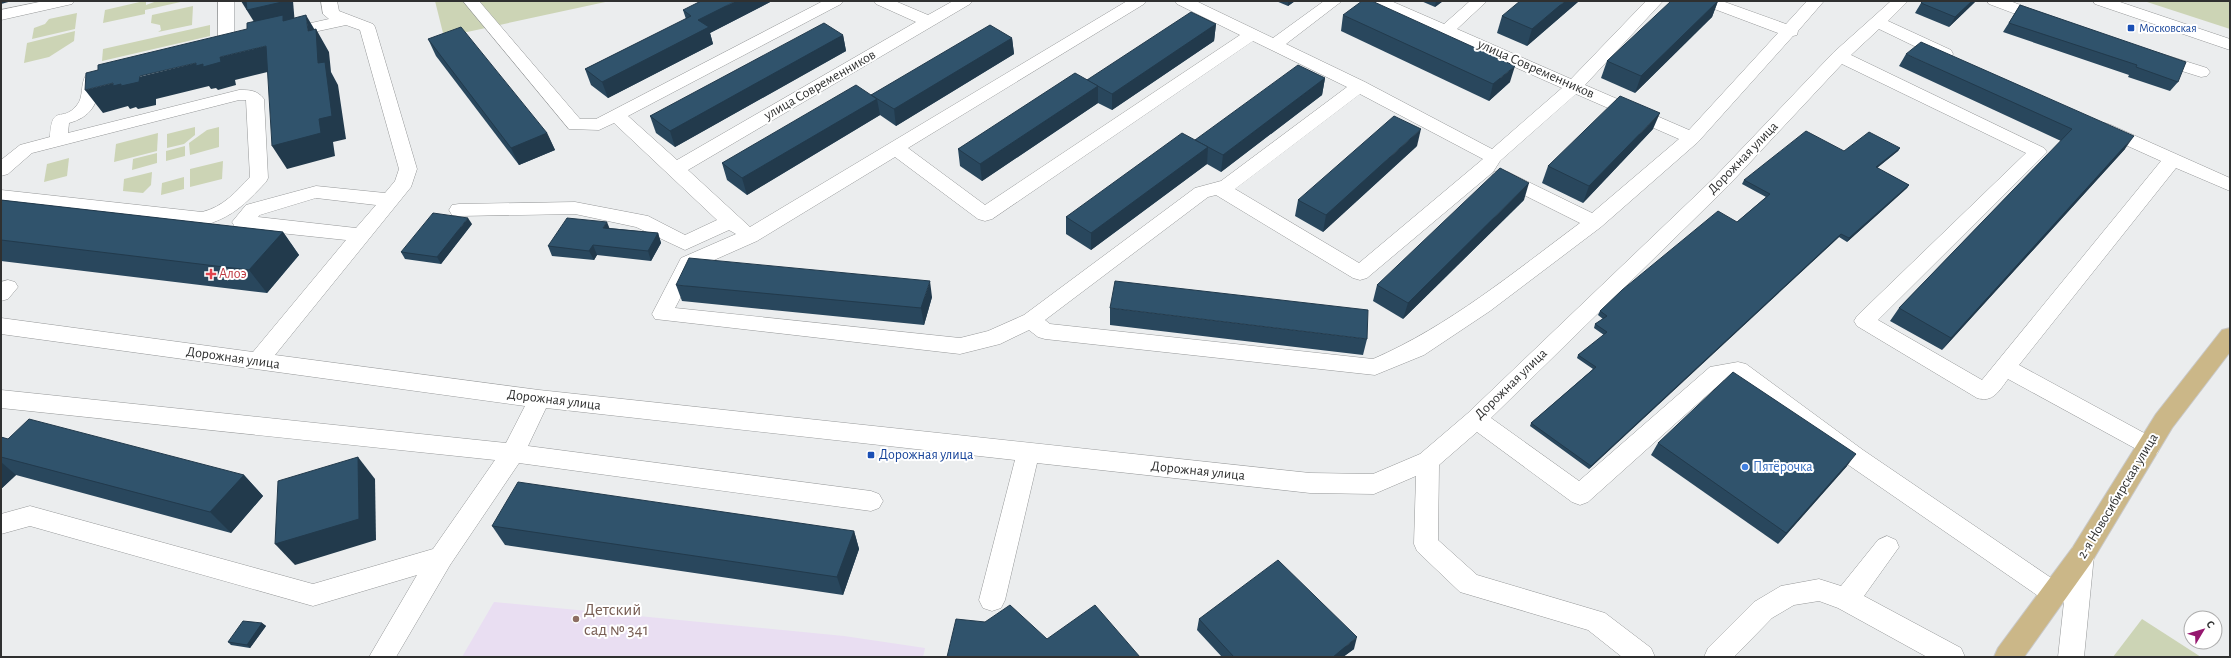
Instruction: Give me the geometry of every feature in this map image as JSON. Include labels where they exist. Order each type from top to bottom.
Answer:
[{"type":"main road","name":"2-я Новосибирская улица","points":[[2008,657],[2056,594],[2082,555],[2164,421],[2230,336]]},
{"type":"street","points":[[1,15],[66,1]]},
{"type":"street","points":[[226,1],[218,49],[346,20]]},
{"type":"street","points":[[258,361],[404,183],[408,169],[368,27],[331,14],[329,1]]},
{"type":"street","points":[[471,1],[575,125],[598,124],[835,1]]},
{"type":"street","points":[[882,1],[928,21]]},
{"type":"street","name":"улица Современников","points":[[676,169],[964,1]]},
{"type":"street","points":[[1138,1],[894,147],[750,236],[688,263],[662,314],[960,346],[993,338],[1031,320],[1202,192],[1227,186],[1359,86]]},
{"type":"street","points":[[1183,1],[1359,86],[1594,222]]},
{"type":"street","points":[[1274,44],[1334,1]]},
{"type":"street","name":"улица Современников","points":[[1378,1],[1575,85],[1692,138]]},
{"type":"street","points":[[1446,30],[1479,1]]},
{"type":"street","points":[[1219,188],[1360,273],[1490,163],[1575,85],[1655,1]]},
{"type":"street","points":[[1707,1],[1791,32]]},
{"type":"street","points":[[1031,320],[1045,332],[1375,367],[1416,349],[1483,306],[1594,222],[1692,138],[1791,32],[1816,1]]},
{"type":"street","name":"Дорожная улица","points":[[1,326],[539,399],[1310,483],[1374,484],[1428,461],[1476,418],[1721,182],[1840,56],[1900,1]]},
{"type":"street","points":[[1995,1],[2061,25]]},
{"type":"street","points":[[2101,1],[2230,45]]},
{"type":"street","points":[[1877,22],[1958,60]]},
{"type":"street","points":[[894,147],[985,214],[1252,34]]},
{"type":"street","points":[[2142,52],[2201,72]]},
{"type":"street","points":[[1840,56],[2038,152],[1864,321],[1985,392],[2172,160]]},
{"type":"street","points":[[59,140],[60,120],[77,115],[89,102],[92,79],[121,72]]},
{"type":"street","points":[[1,170],[26,148],[239,95],[250,95],[256,99],[259,178],[227,211],[202,219],[1,196]]},
{"type":"street","points":[[616,115],[676,169],[730,222],[750,236]]},
{"type":"street","points":[[2086,120],[2230,186]]},
{"type":"street","points":[[360,236],[242,222],[254,210],[316,192],[389,200]]},
{"type":"street","points":[[459,210],[575,208],[641,221],[685,243],[730,222]]},
{"type":"street","points":[[2005,368],[2149,447]]},
{"type":"street","points":[[1476,418],[1580,496],[1718,373],[1738,370],[1861,461],[2056,594]]},
{"type":"street","points":[[1,399],[513,453],[871,501]]},
{"type":"street","points":[[382,657],[441,557],[513,453],[539,399]]},
{"type":"street","points":[[992,600],[1028,452]]},
{"type":"street","points":[[1428,461],[1426,544],[1469,584],[1596,621],[1642,657]]},
{"type":"street","points":[[1,524],[30,516],[313,595],[441,557]]},
{"type":"street","points":[[1846,599],[1886,547]]},
{"type":"street","points":[[2071,657],[2082,555]]},
{"type":"street","points":[[1717,657],[1763,610],[1790,594],[1819,590],[1846,599],[1952,657]]},
{"type":"shaded area","name":"Детский сад № 341","points":[[494,602],[844,636],[925,648],[923,657],[462,657]]},
{"type":"green space","points":[[146,1],[146,5],[157,1],[185,1],[145,10],[145,14],[103,23],[105,10]]},
{"type":"green space","points":[[435,1],[610,1],[444,37]]},
{"type":"green space","points":[[2144,1],[2230,1],[2230,29]]},
{"type":"green space","points":[[193,6],[192,25],[158,32],[161,30],[160,25],[151,23],[152,15]]},
{"type":"green space","points":[[77,13],[75,29],[32,39],[34,28],[45,24],[49,19]]},
{"type":"green space","points":[[210,25],[210,36],[102,61],[103,49]]},
{"type":"green space","points":[[75,31],[74,41],[49,57],[24,63],[27,43]]},
{"type":"green space","points":[[195,127],[195,135],[184,144],[167,148],[167,134]]},
{"type":"green space","points":[[219,127],[219,147],[190,155],[189,143],[207,130]]},
{"type":"green space","points":[[158,133],[157,151],[114,162],[116,144]]},
{"type":"green space","points":[[185,146],[185,156],[166,161],[166,151]]},
{"type":"green space","points":[[157,153],[157,163],[132,170],[133,159]]},
{"type":"green space","points":[[69,158],[67,176],[44,182],[47,164]]},
{"type":"green space","points":[[223,161],[222,179],[190,187],[190,169]]},
{"type":"green space","points":[[152,172],[151,185],[143,193],[123,191],[124,179]]},
{"type":"green space","points":[[184,177],[184,189],[161,195],[162,183]]},
{"type":"green space","points":[[2142,619],[2183,645],[2183,650],[2190,650],[2201,657],[2113,657]]},
{"type":"building","points":[[246,1],[282,1],[282,2],[247,10]]},
{"type":"building","points":[[701,1],[736,1],[698,20],[709,27],[602,82],[585,69],[691,16],[683,10]]},
{"type":"building","points":[[1362,1],[1372,1],[1515,66],[1493,84],[1343,15]]},
{"type":"building","points":[[1520,1],[1565,1],[1532,29],[1502,16]]},
{"type":"building","points":[[1671,1],[1718,1],[1641,76],[1607,61]]},
{"type":"building","points":[[1923,1],[1972,1],[1955,17],[1921,3]]},
{"type":"building","points":[[2020,5],[2186,62],[2178,82],[2136,67],[2137,65],[2009,23]]},
{"type":"building","points":[[1191,12],[1216,24],[1112,94],[1087,80]]},
{"type":"building","points":[[283,15],[283,21],[306,15],[308,31],[316,29],[318,63],[325,62],[332,116],[319,119],[321,133],[272,146],[266,46],[220,57],[221,62],[203,67],[203,64],[196,66],[196,63],[140,76],[139,82],[121,86],[121,84],[113,86],[113,83],[85,90],[86,73],[98,70],[98,65],[247,29],[247,23]]},
{"type":"building","points":[[824,23],[843,35],[670,131],[650,116]]},
{"type":"building","points":[[990,25],[1012,38],[894,109],[871,95]]},
{"type":"building","points":[[461,27],[547,133],[511,148],[428,39]]},
{"type":"building","points":[[1921,42],[2134,136],[1951,338],[1899,308],[2072,129],[1906,54]]},
{"type":"building","points":[[1298,65],[1325,78],[1223,155],[1195,140]]},
{"type":"building","points":[[1075,73],[1098,86],[980,164],[958,149]]},
{"type":"building","points":[[856,85],[877,99],[742,178],[722,163]]},
{"type":"building","points":[[1620,96],[1660,113],[1589,186],[1548,166]]},
{"type":"building","points":[[1394,116],[1421,129],[1326,215],[1298,200]]},
{"type":"building","points":[[1806,131],[1844,151],[1869,132],[1900,148],[1876,167],[1909,185],[1849,238],[1841,234],[1591,466],[1531,423],[1596,367],[1578,355],[1607,332],[1595,324],[1607,316],[1600,311],[1622,290],[1718,211],[1737,222],[1770,194],[1744,180]]},
{"type":"building","points":[[1182,133],[1208,147],[1091,233],[1066,217]]},
{"type":"building","points":[[1500,168],[1529,183],[1408,303],[1377,285]]},
{"type":"building","points":[[1,200],[283,232],[249,270],[1,240]]},
{"type":"building","points":[[433,213],[468,218],[437,257],[401,252]]},
{"type":"building","points":[[567,218],[607,222],[603,228],[658,233],[648,251],[593,245],[589,251],[548,246]]},
{"type":"building","points":[[689,258],[930,281],[921,308],[676,285]]},
{"type":"building","points":[[1115,281],[1368,310],[1367,339],[1110,308]]},
{"type":"building","points":[[1733,372],[1856,454],[1786,533],[1658,443]]},
{"type":"building","points":[[29,419],[244,475],[210,512],[1,457],[1,437],[8,439]]},
{"type":"building","points":[[358,457],[359,519],[275,544],[278,481]]},
{"type":"building","points":[[518,482],[854,531],[837,577],[492,526]]},
{"type":"building","points":[[1278,560],[1357,637],[1333,657],[1234,657],[1199,619]]},
{"type":"building","points":[[1010,605],[1047,639],[1095,605],[1140,657],[947,657],[956,619],[985,622]]},
{"type":"building","points":[[243,621],[262,623],[247,645],[228,642]]},
{"type":"place","name":"Московская","points":[[2131,28]]},
{"type":"place","name":"Алоэ","points":[[211,274]]},
{"type":"place","name":"Дорожная улица","points":[[871,455]]},
{"type":"place","name":"Пятёрочка","points":[[1745,467]]},
{"type":"place","name":"Детский сад № 341","points":[[576,619]]}]
